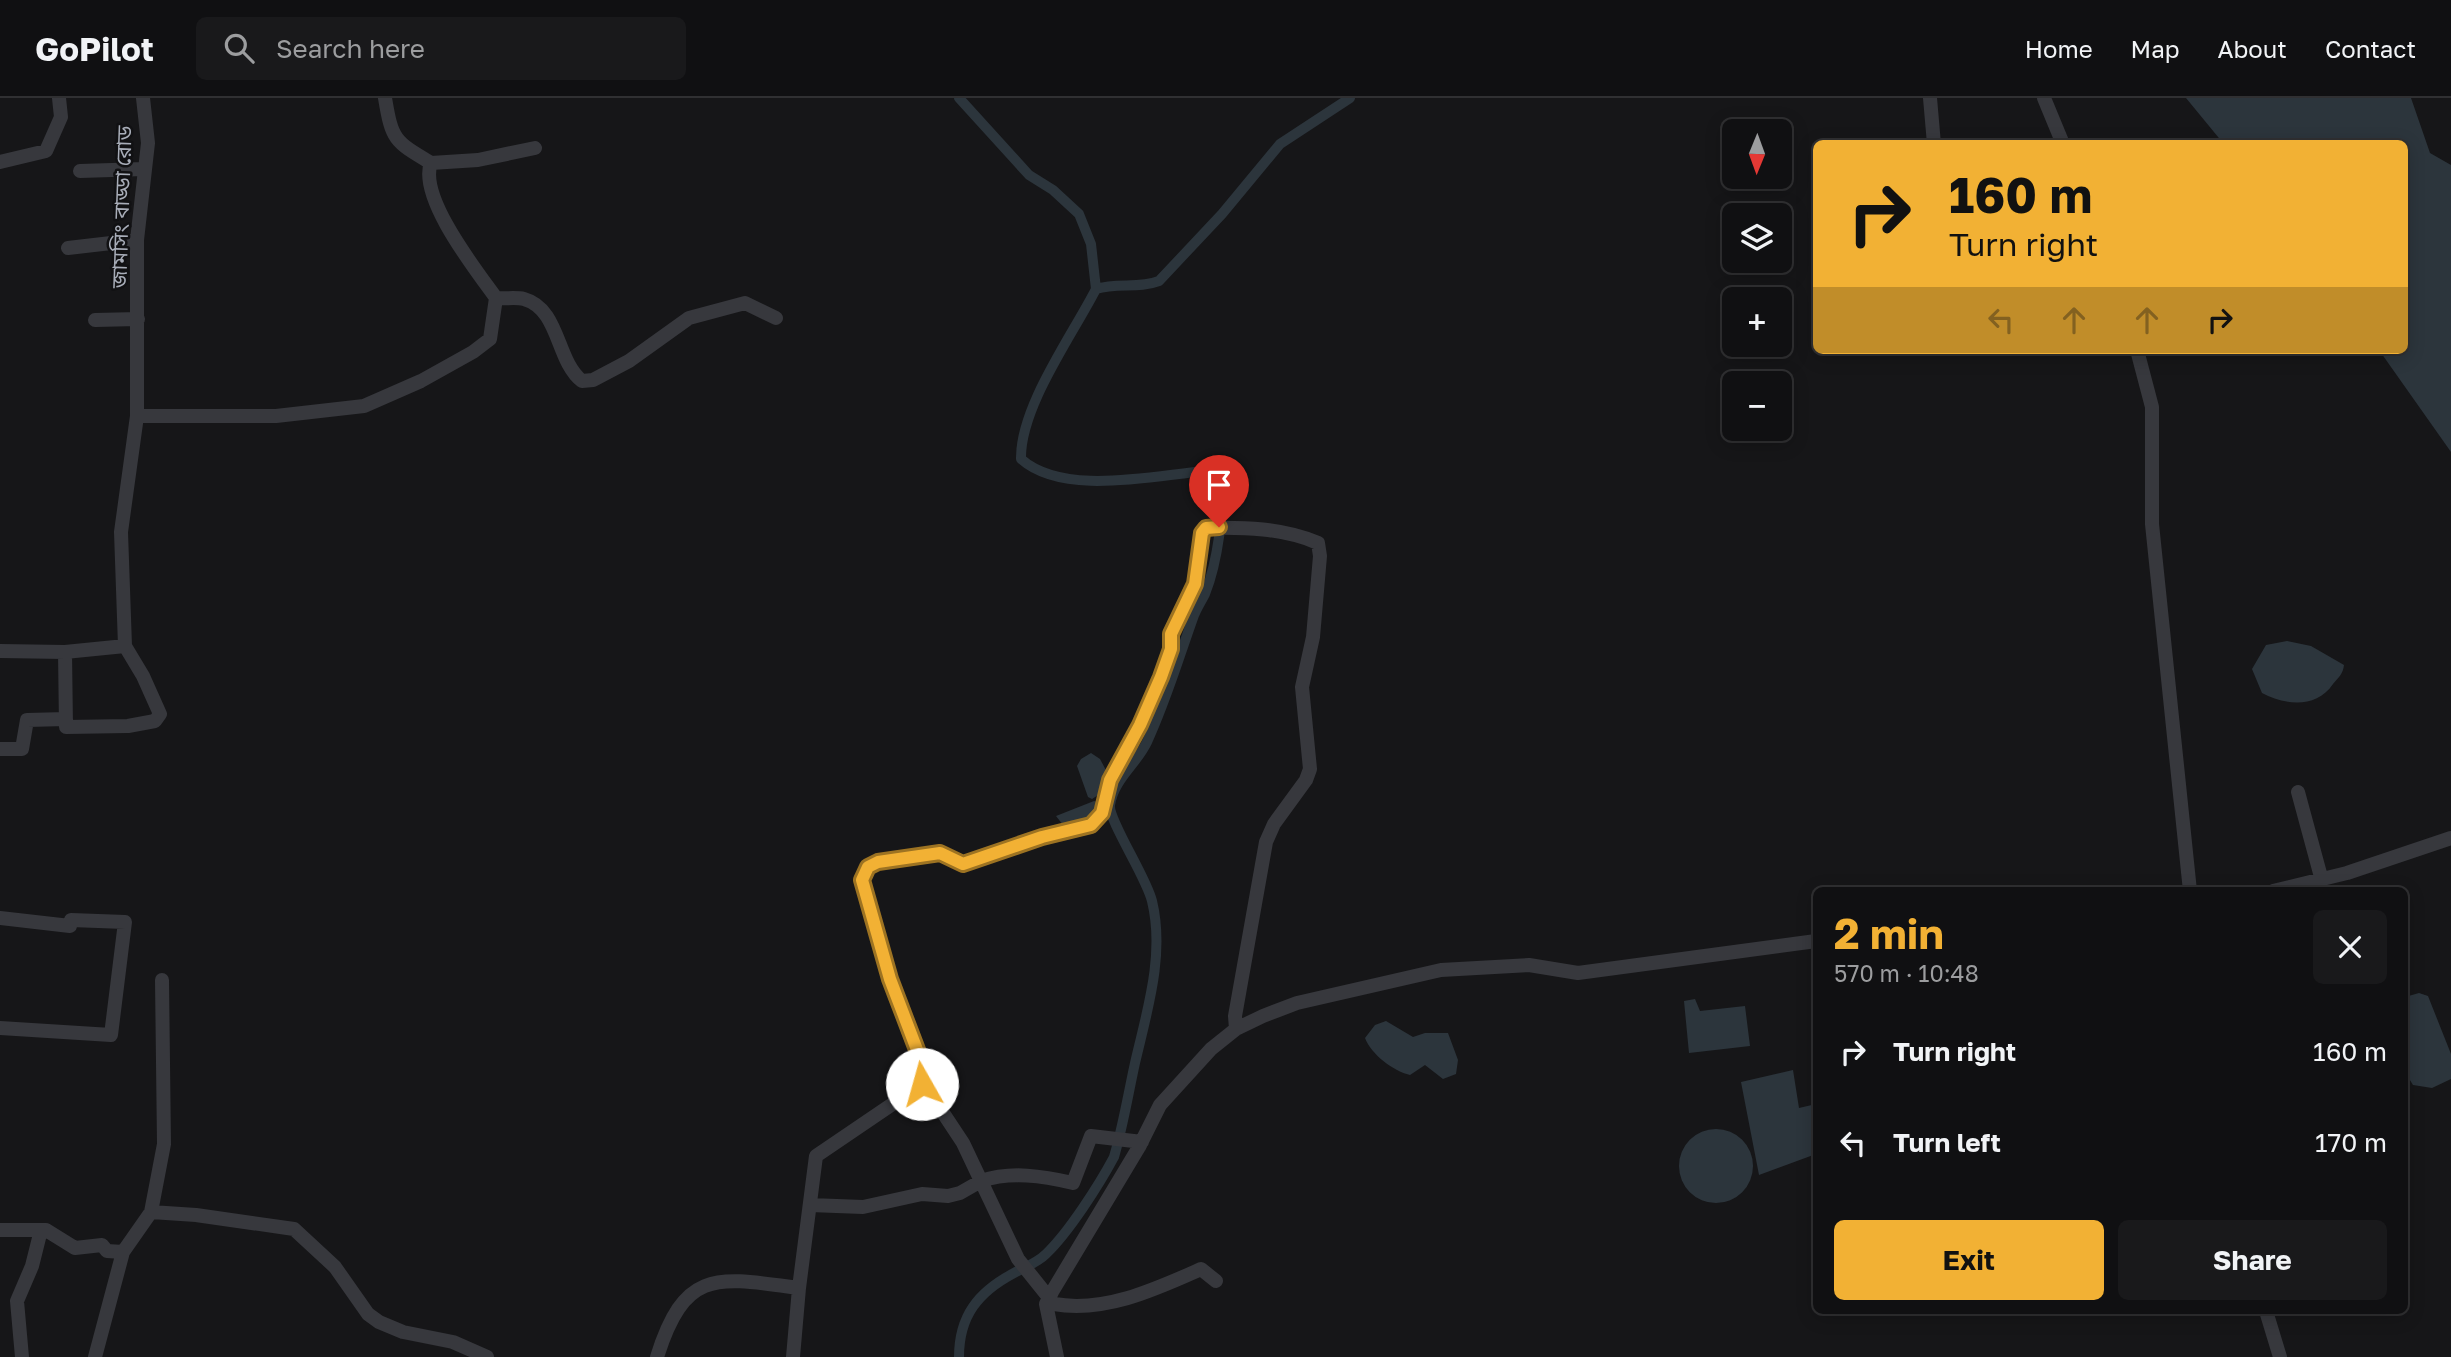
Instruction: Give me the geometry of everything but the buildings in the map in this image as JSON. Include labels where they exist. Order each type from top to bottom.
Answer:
[{"type":"street","points":[[0,162],[46,151],[61,117],[59,98]]},
{"type":"street","name":"জামসিং বাড্ডা রোড","points":[[125,646],[121,532],[137,416],[137,240],[148,143],[143,98]]},
{"type":"street","points":[[385,98],[391,133],[407,149],[431,163],[478,160],[536,148]]},
{"type":"street","points":[[1930,98],[1934,140]]},
{"type":"street","points":[[2044,98],[2061,140]]},
{"type":"street","points":[[137,416],[276,416],[364,405],[421,380],[473,352],[490,339],[496,298],[437,207],[429,186],[431,163]]},
{"type":"street","points":[[80,171],[144,169]]},
{"type":"street","points":[[68,248],[137,240]]},
{"type":"street","points":[[496,298],[523,299],[547,315],[572,373],[582,381],[593,380],[629,361],[689,318],[745,303],[776,318]]},
{"type":"street","points":[[95,320],[138,319]]},
{"type":"street","points":[[2138,354],[2152,407],[2152,524],[2190,887]]},
{"type":"street","points":[[1216,1281],[1201,1269],[1107,1304],[1072,1307],[1048,1299],[1018,1258],[963,1143],[922,1081],[919,1055],[872,920],[862,880],[868,867],[878,862],[940,853],[963,864],[1042,837],[1091,825],[1102,813],[1110,780],[1140,725],[1161,677],[1171,649],[1171,634],[1195,584],[1199,548],[1206,528],[1258,529],[1302,536],[1318,543],[1320,556],[1313,637],[1302,687],[1310,769],[1306,780],[1274,824],[1266,842],[1235,1016],[1236,1029]]},
{"type":"street","points":[[0,651],[65,652],[125,646],[143,676],[160,714],[159,719],[128,726],[66,727],[65,652]]},
{"type":"street","points":[[0,749],[22,749],[27,720],[66,719]]},
{"type":"street","points":[[2298,792],[2321,877]]},
{"type":"street","points":[[2287,887],[2387,861],[2451,838]]},
{"type":"street","points":[[0,918],[70,926],[71,920],[125,922],[111,1035],[0,1028]]},
{"type":"street","points":[[1057,1357],[1048,1325],[1048,1299],[1142,1142],[1160,1105],[1189,1070],[1236,1029],[1297,1003],[1441,971],[1529,965],[1578,973],[1813,941]]},
{"type":"street","points":[[95,1357],[123,1252],[144,1218],[151,1212],[164,1144],[162,980]]},
{"type":"street","points":[[793,1357],[816,1156],[922,1084],[922,1081]]},
{"type":"street","points":[[810,1205],[863,1207],[922,1194],[948,1196],[960,1194],[981,1181],[996,1176],[1044,1176],[1073,1184],[1091,1136],[1142,1142]]},
{"type":"street","points":[[151,1212],[197,1215],[295,1229],[335,1267],[368,1314],[379,1322],[402,1332],[453,1342],[487,1357]]},
{"type":"street","points":[[0,1230],[46,1230],[75,1248],[102,1245],[107,1251],[123,1252]]},
{"type":"street","points":[[22,1357],[17,1301],[32,1266],[41,1230]]},
{"type":"street","points":[[657,1357],[671,1316],[684,1300],[704,1284],[733,1281],[799,1288]]},
{"type":"street","points":[[2267,1314],[2280,1357]]},
{"type":"shaded area","points":[[2186,98],[2411,98],[2430,153],[2451,165],[2451,452],[2382,354],[2408,354],[2408,140],[2221,140]]},
{"type":"shaded area","points":[[2287,641],[2311,646],[2344,665],[2339,677],[2318,698],[2290,702],[2262,693],[2252,669],[2266,645]]},
{"type":"shaded area","points":[[1091,753],[1100,759],[1108,774],[1103,792],[1092,799],[1088,797],[1077,766],[1081,759]]},
{"type":"shaded area","points":[[1094,801],[1098,802],[1096,817],[1063,825],[1056,816]]},
{"type":"shaded area","points":[[2419,993],[2428,996],[2451,1054],[2451,1079],[2432,1088],[2413,1085],[2408,1077],[2408,996]]},
{"type":"shaded area","points":[[1695,999],[1700,1011],[1745,1006],[1750,1046],[1689,1053],[1684,1001]]},
{"type":"shaded area","points":[[1386,1021],[1413,1037],[1425,1033],[1448,1033],[1458,1060],[1456,1074],[1443,1079],[1425,1065],[1410,1075],[1383,1061],[1365,1038],[1375,1025]]},
{"type":"shaded area","points":[[1793,1070],[1799,1108],[1813,1105],[1813,1155],[1759,1175],[1741,1082]]},
{"type":"shaded area","points":[[1709,1129],[1723,1129],[1737,1135],[1747,1145],[1753,1166],[1751,1180],[1737,1197],[1723,1203],[1709,1203],[1695,1197],[1685,1187],[1679,1173],[1679,1159],[1685,1145],[1695,1135]]},
{"type":"waterway","points":[[959,98],[1029,175],[1053,190],[1079,214],[1091,244],[1096,289]]},
{"type":"waterway","points":[[959,1357],[963,1329],[973,1307],[990,1288],[1039,1260],[1055,1245],[1083,1208],[1114,1157],[1149,1003],[1157,942],[1152,901],[1115,823],[1110,805],[1116,787],[1147,742],[1160,711],[1194,615],[1209,582],[1217,551],[1221,518],[1221,474],[1206,471],[1136,479],[1085,481],[1039,471],[1021,459],[1029,417],[1049,372],[1096,289],[1159,281],[1222,214],[1280,144],[1350,98]]},
{"type":"route","points":[[922,1084],[915,1041],[890,979],[862,880],[868,867],[878,862],[940,853],[963,864],[1042,837],[1091,825],[1102,813],[1102,801],[1110,780],[1140,725],[1161,677],[1171,649],[1171,634],[1186,608],[1195,584],[1202,533],[1206,528],[1219,527]]}]
